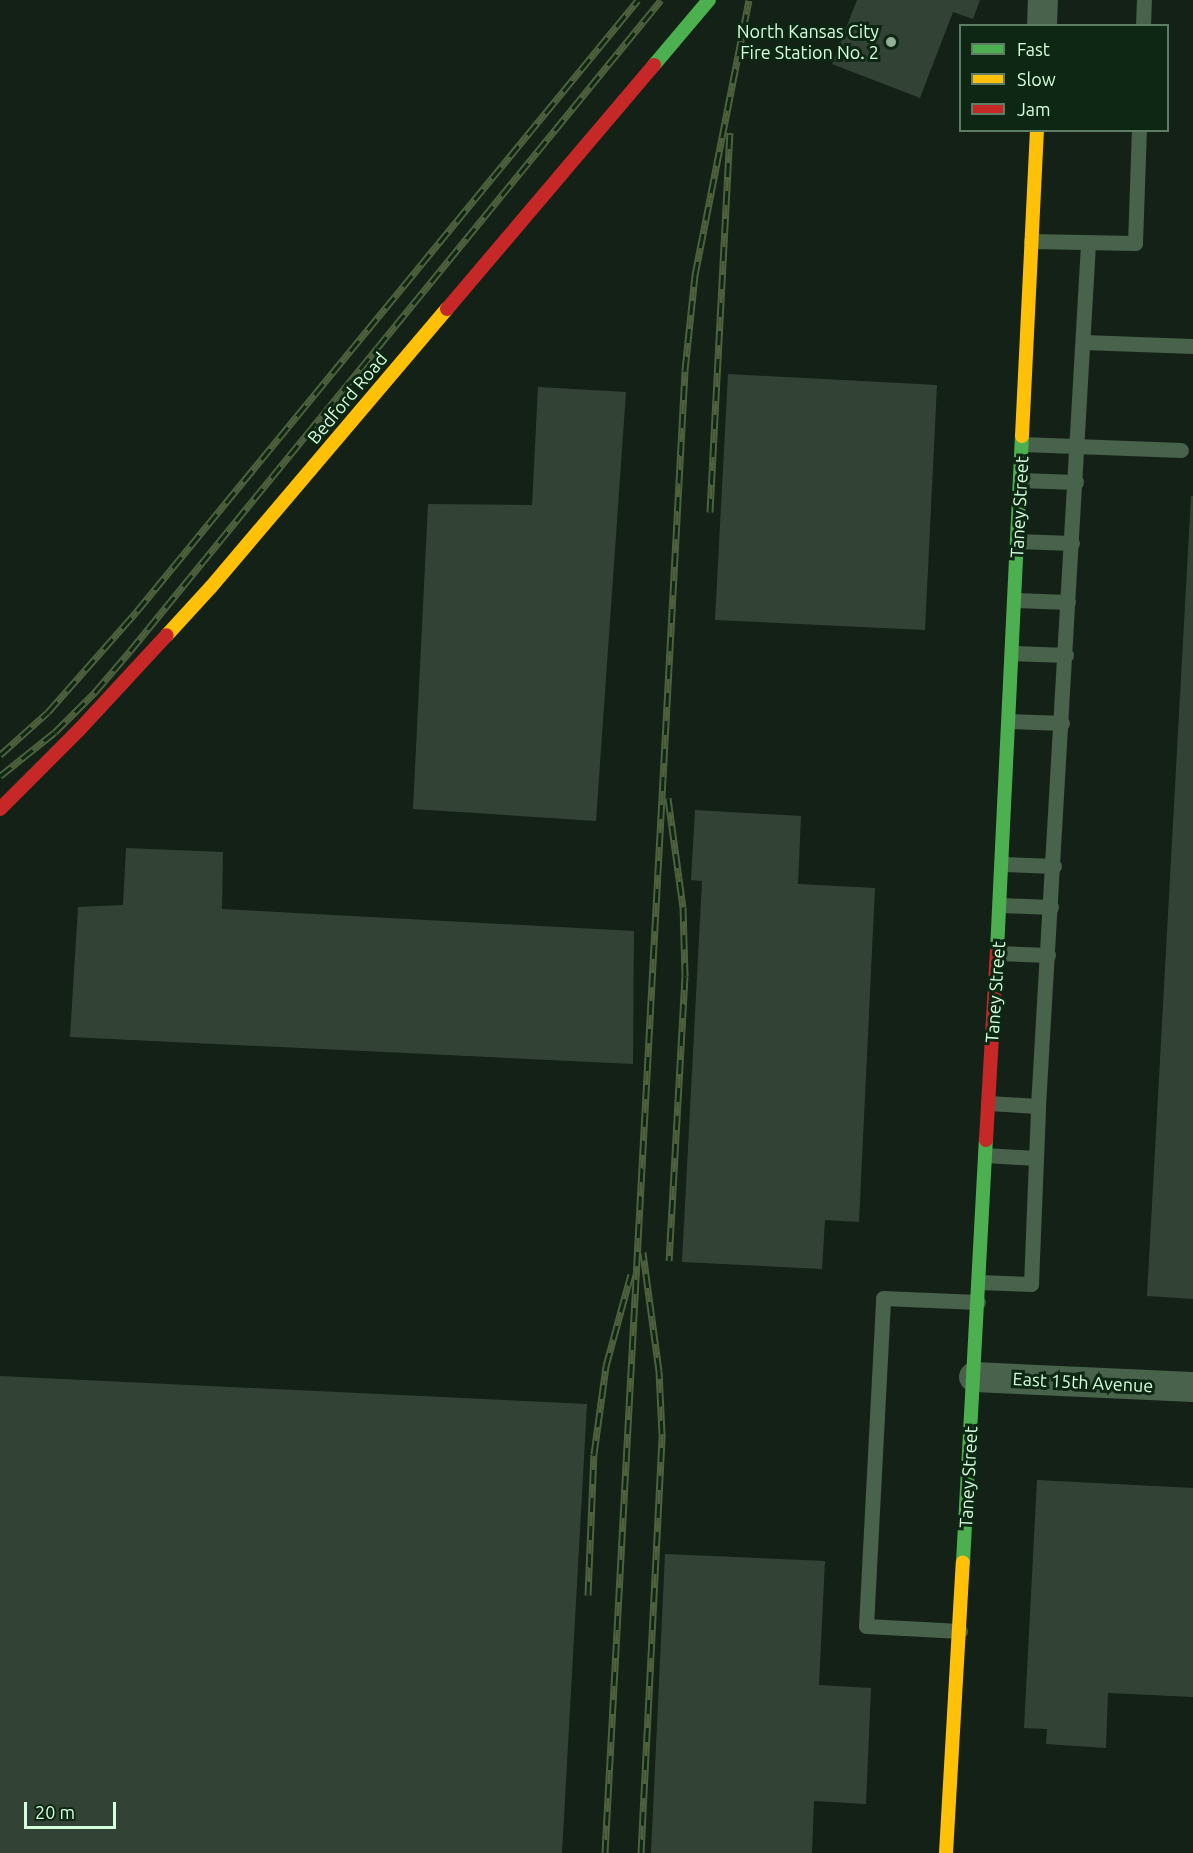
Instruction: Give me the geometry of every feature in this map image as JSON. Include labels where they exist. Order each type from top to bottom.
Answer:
[{"type":"street","name":"Bedford Road","points":[[0,808],[79,730],[211,587],[709,0]]},
{"type":"street","points":[[1042,24],[1043,0]]},
{"type":"street","name":"Taney Street","points":[[946,1853],[1000,904],[1036,132]]},
{"type":"street","name":"East 15th Avenue","points":[[974,1377],[1193,1387]]},
{"type":"lane","points":[[1143,24],[1144,0]]},
{"type":"lane","points":[[1031,241],[1135,243],[1139,132]]},
{"type":"lane","points":[[979,1282],[1031,1284],[1038,1106],[1054,866],[1088,243]]},
{"type":"lane","points":[[1083,342],[1193,346]]},
{"type":"lane","points":[[1022,444],[1181,450]]},
{"type":"lane","points":[[1020,480],[1076,482]]},
{"type":"lane","points":[[1017,542],[1072,543]]},
{"type":"lane","points":[[1015,600],[1068,602]]},
{"type":"lane","points":[[1012,653],[1065,655]]},
{"type":"lane","points":[[1009,722],[1062,723]]},
{"type":"lane","points":[[1002,864],[1054,866]]},
{"type":"lane","points":[[1000,904],[1051,907]]},
{"type":"lane","points":[[997,952],[1048,956]]},
{"type":"lane","points":[[987,1103],[1038,1106]]},
{"type":"lane","points":[[985,1155],[1036,1158]]},
{"type":"lane","points":[[960,1631],[866,1626],[883,1298],[978,1302]]},
{"type":"building","name":"North Kansas City Fire Station No. 2","points":[[857,0],[980,0],[973,19],[953,12],[920,98],[832,64]]},
{"type":"building","points":[[728,374],[937,385],[925,630],[715,620]]},
{"type":"building","points":[[538,387],[626,392],[596,821],[413,809],[428,504],[532,505]]},
{"type":"building","points":[[1191,496],[1193,496],[1193,1299],[1147,1296]]},
{"type":"building","points":[[695,810],[801,816],[798,884],[875,888],[859,1222],[825,1220],[822,1269],[682,1262],[702,881],[691,880]]},
{"type":"building","points":[[126,848],[223,852],[222,909],[634,931],[633,1064],[70,1037],[78,907],[123,905]]},
{"type":"building","points":[[0,1376],[587,1404],[562,1853],[0,1853]]},
{"type":"building","points":[[1037,1480],[1193,1488],[1193,1697],[1108,1693],[1106,1748],[1046,1744],[1047,1729],[1024,1728]]},
{"type":"building","points":[[665,1554],[825,1561],[819,1685],[871,1688],[866,1804],[814,1801],[812,1853],[651,1853]]},
{"type":"railway","points":[[0,755],[48,712],[137,611],[638,0]]},
{"type":"railway","points":[[0,776],[55,732],[95,692],[130,651],[661,0]]},
{"type":"railway","points":[[605,1853],[685,370],[695,275],[749,0]]},
{"type":"railway","points":[[710,512],[730,133]]},
{"type":"railway","points":[[668,798],[683,907],[685,976],[669,1261]]},
{"type":"railway","points":[[641,1853],[662,1434],[659,1371],[643,1252]]},
{"type":"railway","points":[[588,1595],[594,1454],[606,1366],[631,1274]]},
{"type":"traffic: fast","points":[[654,65],[709,0]]},
{"type":"traffic: fast","points":[[997,950],[1022,436]]},
{"type":"traffic: fast","points":[[963,1562],[986,1140]]},
{"type":"traffic: slow","points":[[1022,436],[1037,132]]},
{"type":"traffic: slow","points":[[167,635],[211,587],[447,309]]},
{"type":"traffic: slow","points":[[946,1853],[963,1562]]},
{"type":"traffic: jam","points":[[447,309],[654,65]]},
{"type":"traffic: jam","points":[[0,809],[79,730],[167,635]]},
{"type":"traffic: jam","points":[[986,1140],[997,950]]},
{"type":"place","name":"North Kansas City Fire Station No. 2","points":[[891,42]]}]
